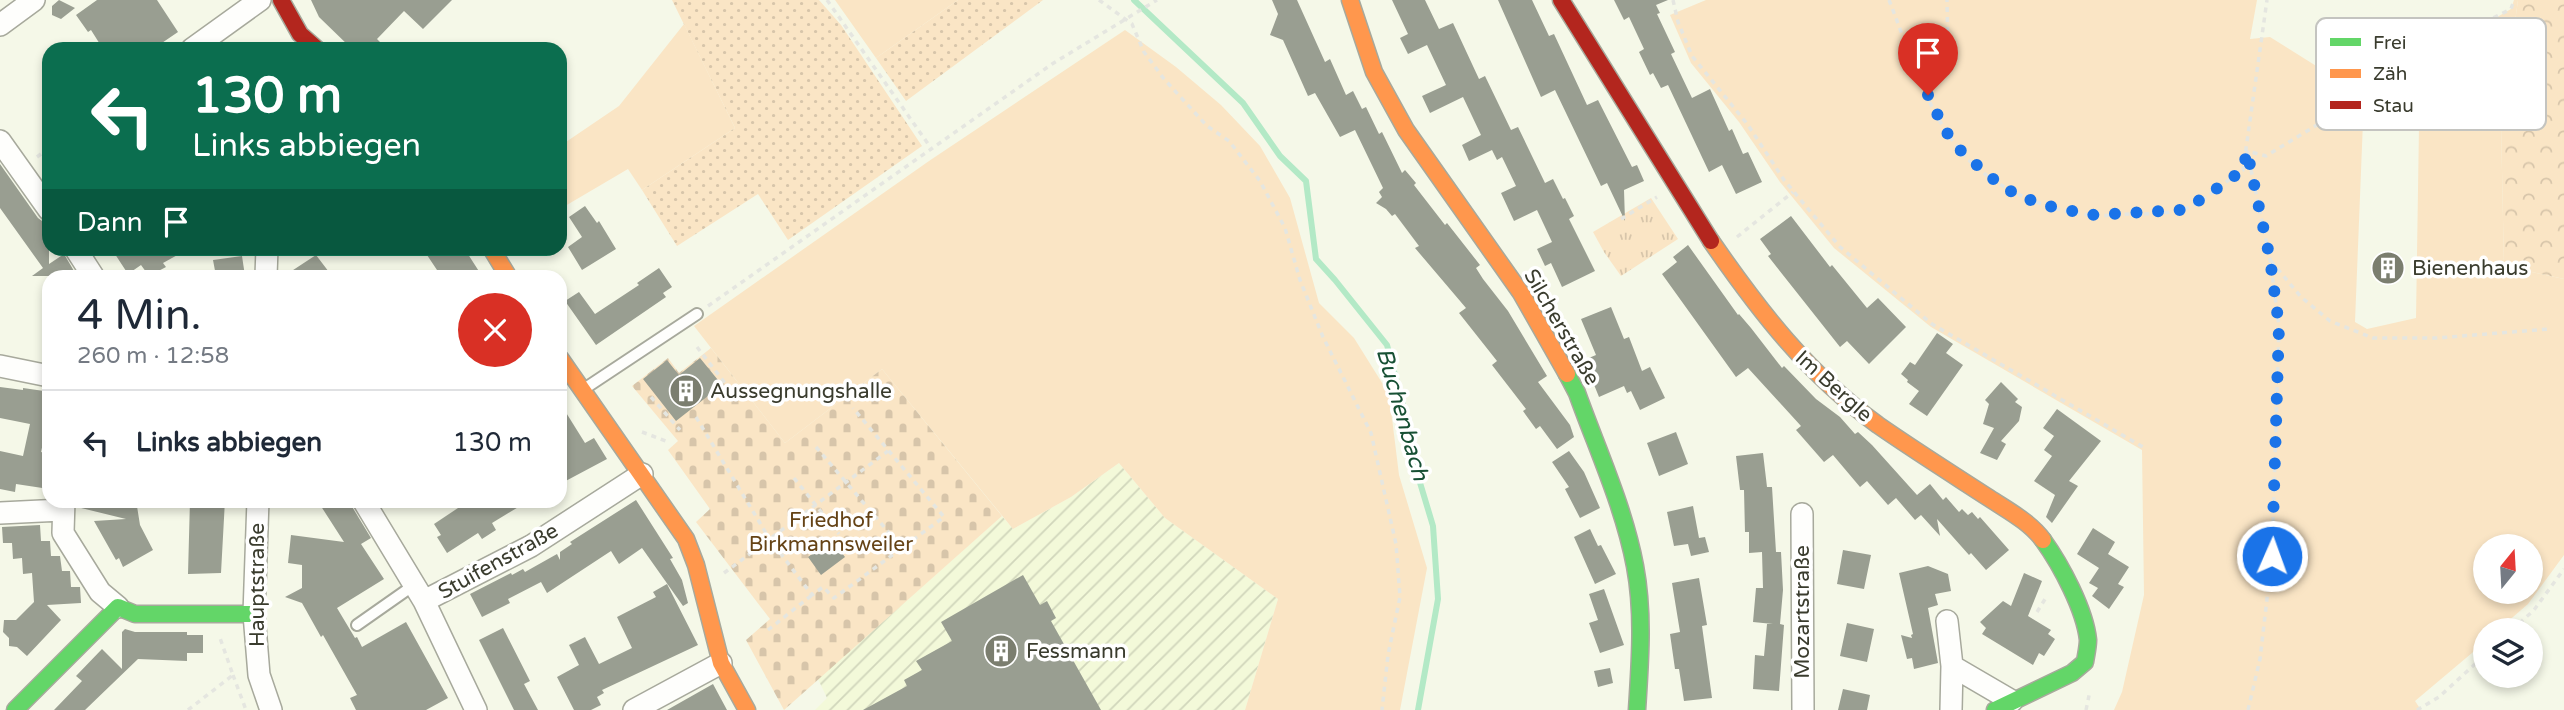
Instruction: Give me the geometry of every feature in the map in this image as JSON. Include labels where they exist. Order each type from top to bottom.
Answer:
[{"type":"street","points":[[0,25],[34,0]]},
{"type":"street","points":[[202,42],[260,0]]},
{"type":"street","points":[[281,0],[295,41]]},
{"type":"street","name":"Silcherstraße","points":[[1350,0],[1374,72],[1406,130],[1521,293],[1577,393],[1624,523],[1635,566],[1642,638],[1637,710]]},
{"type":"street","name":"Im Bergle","points":[[1560,0],[1718,252],[1762,313],[1798,356],[1877,424],[2038,533],[2055,558],[2084,620],[2088,642],[2085,662],[2072,673],[2004,706],[1952,666]]},
{"type":"street","points":[[0,141],[42,200]]},
{"type":"street","points":[[0,366],[42,375]]},
{"type":"street","points":[[567,368],[686,539],[696,565],[721,663],[747,710]]},
{"type":"street","name":"Stuifenstraße","points":[[419,593],[531,546],[642,474]]},
{"type":"street","points":[[0,513],[42,508]]},
{"type":"street","points":[[63,508],[63,533],[100,592],[118,607],[135,614],[254,614]]},
{"type":"street","name":"Hauptstraße","points":[[258,508],[254,614],[259,676],[271,710]]},
{"type":"street","points":[[368,508],[419,593],[476,710]]},
{"type":"street","name":"Mozartstraße","points":[[1802,514],[1803,710]]},
{"type":"street","points":[[15,710],[118,607]]},
{"type":"street","points":[[1947,621],[1952,666],[1951,710]]},
{"type":"street","points":[[634,710],[721,663]]},
{"type":"lane","points":[[582,390],[697,314]]},
{"type":"lane","name":"Stuifenstraße","points":[[357,625],[419,593]]},
{"type":"path","points":[[827,0],[931,148]]},
{"type":"path","points":[[1099,0],[1132,24],[1144,52],[1164,79],[1208,126],[1229,141],[1260,181],[1285,229],[1300,280],[1323,337],[1371,433],[1396,544],[1400,597],[1388,654],[1382,710]]},
{"type":"path","points":[[697,314],[1052,64],[1156,0]]},
{"type":"path","points":[[1673,0],[1678,22],[1692,56],[1748,125],[1793,192],[1840,247],[1932,324],[2143,447]]},
{"type":"path","points":[[1889,0],[1920,77],[1945,130],[1958,148],[1989,176],[2018,196],[2091,215],[2181,210],[2202,199],[2243,170],[2267,0]]},
{"type":"path","points":[[1920,77],[1937,71],[1946,61],[1947,0]]},
{"type":"path","points":[[2496,18],[2511,9],[2514,0]]},
{"type":"path","points":[[2247,151],[2266,156],[2316,126]]},
{"type":"path","points":[[2247,151],[2270,259],[2279,326],[2272,556],[2260,659],[2248,710]]},
{"type":"path","points":[[1621,219],[1676,185]]},
{"type":"path","points":[[1757,221],[1793,192]]},
{"type":"path","points":[[2270,259],[2301,297],[2330,321],[2373,338],[2437,338],[2549,329]]},
{"type":"path","points":[[697,347],[732,391]]},
{"type":"path","points":[[651,397],[680,430]]},
{"type":"path","points":[[768,629],[823,587],[834,598],[944,517],[853,408]]},
{"type":"path","points":[[696,417],[769,538],[812,595]]},
{"type":"path","points":[[816,447],[902,548]]},
{"type":"path","points":[[724,573],[888,451]]},
{"type":"path","points":[[794,478],[839,534]]},
{"type":"path","points":[[2525,618],[2564,569]]},
{"type":"path","points":[[211,614],[246,710]]},
{"type":"path","points":[[2417,710],[2439,697],[2473,666]]},
{"type":"path","points":[[188,710],[233,675]]},
{"type":"shaded area","points":[[1119,463],[1165,518],[1278,599],[1245,710],[815,710],[827,698],[818,679],[1002,516],[1013,529],[1071,497]]},
{"type":"green space","points":[[672,0],[819,0],[841,25],[922,146],[788,240],[758,194],[677,246],[642,190],[735,128]]},
{"type":"green space","points":[[835,0],[958,0],[876,58]]},
{"type":"green space","points":[[958,0],[1043,0],[906,101],[876,58]]},
{"type":"green space","points":[[1706,0],[2257,0],[2250,39],[2270,37],[2316,66],[2316,130],[2363,130],[2355,322],[2367,329],[2416,318],[2419,130],[2501,130],[2504,266],[2564,279],[2564,555],[2543,584],[2543,534],[2473,534],[2473,604],[2528,604],[2512,618],[2473,618],[2473,652],[2415,701],[2421,710],[2114,710],[2122,692],[2144,595],[2142,450],[1931,327],[1834,248],[1780,182],[1739,122],[1691,63],[1670,15]]},
{"type":"green space","points":[[2514,0],[2518,0],[2516,18],[2496,18],[2511,9]]},
{"type":"green space","points":[[2518,0],[2564,0],[2564,279],[2504,266],[2501,130],[2546,130],[2546,18],[2516,18]]},
{"type":"green space","points":[[684,24],[735,128],[642,190],[628,169],[567,205],[567,141],[619,106]]},
{"type":"green space","points":[[1125,30],[1176,67],[1221,105],[1260,146],[1290,198],[1319,303],[1354,338],[1389,394],[1399,475],[1427,568],[1400,710],[1245,710],[1278,599],[1165,518],[1119,463],[1071,497],[1013,529],[882,369],[785,443],[694,326],[929,161]]},
{"type":"green space","points":[[1651,198],[1678,239],[1621,276],[1593,232]]},
{"type":"green space","name":"Friedhof Birkmannsweiler","points":[[711,348],[785,443],[882,369],[1002,516],[784,710],[746,640],[770,619],[696,522],[710,509],[668,450],[678,441],[632,386],[668,358],[679,373]]},
{"type":"building","points":[[59,0],[75,8],[61,19],[52,15],[52,6]]},
{"type":"building","points":[[97,0],[157,0],[178,32],[163,42],[99,42],[76,15]]},
{"type":"building","points":[[311,0],[452,0],[423,29],[404,11],[377,39],[380,42],[345,42],[319,17]]},
{"type":"building","points":[[1272,0],[1297,0],[1325,62],[1330,59],[1346,95],[1353,91],[1362,109],[1366,107],[1402,173],[1405,170],[1445,225],[1447,223],[1480,265],[1476,268],[1508,311],[1547,376],[1538,382],[1570,425],[1574,437],[1557,449],[1540,426],[1536,429],[1523,411],[1526,409],[1492,365],[1497,361],[1459,313],[1466,308],[1415,248],[1419,246],[1395,214],[1392,216],[1376,203],[1382,197],[1379,192],[1383,188],[1355,130],[1340,137],[1315,93],[1308,96],[1283,40],[1270,35],[1278,14]]},
{"type":"building","points":[[1392,0],[1425,0],[1439,29],[1453,23],[1479,79],[1485,76],[1511,130],[1518,127],[1545,183],[1553,179],[1563,199],[1565,198],[1574,216],[1569,219],[1595,271],[1562,287],[1551,263],[1545,266],[1537,249],[1552,242],[1537,210],[1514,221],[1501,193],[1516,186],[1502,157],[1497,160],[1492,150],[1469,161],[1462,145],[1481,135],[1463,97],[1430,113],[1422,96],[1446,85],[1427,45],[1408,54],[1400,38],[1408,34]]},
{"type":"building","points":[[1498,0],[1532,0],[1549,36],[1554,34],[1587,105],[1598,100],[1632,167],[1637,165],[1644,181],[1624,190],[1625,221],[1607,183],[1601,186],[1555,90],[1541,97]]},
{"type":"building","points":[[1614,0],[1668,0],[1656,5],[1660,13],[1657,14],[1675,52],[1671,54],[1692,98],[1710,89],[1729,131],[1732,129],[1743,154],[1748,152],[1762,182],[1736,194],[1722,165],[1709,172],[1668,85],[1661,88],[1653,73],[1650,75],[1639,52],[1644,49],[1629,17],[1624,20]]},
{"type":"building","points":[[0,164],[42,221],[42,256],[49,256],[49,264],[65,256],[73,270],[42,270],[42,276],[32,276],[43,268],[0,208]]},
{"type":"building","points":[[585,206],[597,223],[599,221],[616,249],[582,270],[568,247],[582,237],[569,217]]},
{"type":"building","points":[[1791,216],[1830,267],[1832,265],[1867,308],[1878,298],[1906,327],[1869,364],[1847,341],[1840,347],[1768,256],[1771,254],[1760,239]]},
{"type":"building","points":[[1688,245],[1738,315],[1782,368],[1784,366],[1816,399],[1840,417],[1855,434],[1858,432],[1872,445],[1917,495],[1930,484],[1943,500],[1946,497],[1959,512],[1962,509],[1968,515],[1972,512],[1978,519],[1980,517],[2009,550],[1986,570],[1937,519],[1940,536],[1921,515],[1915,520],[1896,498],[1888,505],[1867,481],[1860,487],[1833,455],[1824,462],[1796,430],[1801,426],[1748,368],[1736,377],[1662,274],[1677,262],[1673,257]]},
{"type":"building","points":[[116,256],[176,256],[163,263],[166,267],[160,270],[145,270],[141,265],[134,270],[125,270]]},
{"type":"building","points":[[242,256],[244,270],[215,270],[213,260]]},
{"type":"building","points":[[317,256],[327,270],[293,270]]},
{"type":"building","points":[[428,256],[469,256],[478,270],[437,270]]},
{"type":"building","points":[[659,268],[672,287],[663,293],[666,297],[596,345],[567,304],[567,300],[579,292],[595,314],[639,285],[637,283]]},
{"type":"building","points":[[1611,307],[1624,339],[1629,337],[1642,371],[1650,367],[1665,398],[1640,410],[1631,391],[1627,393],[1624,386],[1599,397],[1584,360],[1596,355],[1581,319]]},
{"type":"building","points":[[1937,333],[1953,344],[1946,353],[1963,365],[1927,416],[1909,404],[1919,391],[1901,374],[1910,362],[1915,365]]},
{"type":"building","name":"Aussegnungshalle","points":[[700,358],[722,385],[676,421],[643,379],[667,360],[679,375]]},
{"type":"building","points":[[2001,382],[2018,399],[2015,402],[2022,407],[2019,421],[2001,441],[2006,444],[1997,460],[1980,453],[1994,428],[1983,424],[1989,404],[1985,400]]},
{"type":"building","points":[[0,387],[42,391],[42,488],[16,484],[15,492],[0,489],[0,451],[23,456],[30,424],[0,418]]},
{"type":"building","points":[[2057,409],[2101,441],[2069,481],[2078,486],[2052,523],[2046,517],[2055,495],[2034,481],[2052,456],[2044,450],[2054,436],[2043,428]]},
{"type":"building","points":[[567,414],[585,443],[594,438],[607,459],[567,480]]},
{"type":"building","points":[[1676,432],[1688,464],[1659,476],[1647,443]]},
{"type":"building","points":[[1569,451],[1584,472],[1600,508],[1580,518],[1565,489],[1569,487],[1552,462]]},
{"type":"building","points":[[1763,453],[1767,487],[1772,487],[1776,552],[1781,552],[1783,590],[1780,624],[1784,625],[1779,691],[1753,689],[1755,655],[1764,656],[1767,624],[1773,624],[1753,622],[1756,588],[1763,588],[1762,552],[1749,553],[1749,532],[1745,532],[1744,490],[1740,490],[1736,456]]},
{"type":"building","points":[[636,500],[673,558],[670,559],[682,580],[688,603],[683,606],[642,548],[619,564],[611,551],[547,593],[541,582],[508,599],[510,603],[482,617],[470,594],[511,573],[512,575],[523,569],[525,572],[557,554],[560,560],[560,552],[572,544],[570,542]]},
{"type":"building","points":[[1693,506],[1699,538],[1705,537],[1709,552],[1691,556],[1688,544],[1674,546],[1667,512]]},
{"type":"building","points":[[81,508],[137,508],[140,525],[153,550],[123,567],[119,558],[116,560],[94,521],[126,519]]},
{"type":"building","points":[[190,508],[225,508],[221,573],[188,574]]},
{"type":"building","points":[[322,508],[353,508],[371,538],[361,544],[384,579],[337,608],[355,638],[357,637],[362,647],[406,622],[448,698],[426,710],[356,710],[350,698],[357,695],[323,635],[321,637],[302,603],[285,597],[302,588],[302,565],[288,563],[291,535],[344,542]]},
{"type":"building","points":[[458,508],[517,508],[492,523],[496,530],[482,539],[478,533],[447,553],[437,537],[441,535],[434,524]]},
{"type":"building","points":[[40,525],[41,541],[50,541],[51,556],[60,556],[62,571],[70,571],[71,587],[80,587],[81,603],[47,605],[61,620],[27,656],[17,647],[9,646],[9,638],[3,632],[4,620],[16,620],[34,602],[32,573],[23,574],[22,558],[13,559],[12,543],[3,543],[2,527]]},
{"type":"building","points":[[2093,528],[2115,542],[2108,554],[2129,567],[2118,584],[2124,587],[2109,609],[2092,596],[2098,588],[2089,583],[2099,568],[2077,554]]},
{"type":"building","points":[[1590,529],[1616,574],[1595,584],[1574,537]]},
{"type":"building","points":[[832,539],[845,557],[821,575],[808,557]]},
{"type":"building","points":[[1843,550],[1871,555],[1864,589],[1837,584]]},
{"type":"building","points":[[1928,566],[1948,574],[1951,591],[1935,594],[1938,605],[1928,608],[1938,663],[1914,669],[1912,658],[1907,659],[1901,635],[1912,638],[1913,634],[1899,573]]},
{"type":"building","points":[[2024,573],[2042,581],[2028,616],[2051,630],[2048,634],[2055,639],[2044,656],[2039,653],[2033,665],[1982,634],[1986,628],[1980,622],[2003,601],[2011,606]]},
{"type":"building","name":"Fessmann","points":[[1023,575],[1040,605],[1047,601],[1056,618],[1051,621],[1101,710],[863,710],[907,686],[904,680],[922,670],[916,661],[952,641],[941,622]]},
{"type":"building","points":[[1699,578],[1707,625],[1702,626],[1712,698],[1684,701],[1679,669],[1675,669],[1670,634],[1680,632],[1672,583]]},
{"type":"building","points":[[667,584],[698,645],[602,690],[604,693],[597,697],[601,705],[591,710],[574,710],[557,677],[579,665],[569,645],[585,637],[599,664],[632,648],[617,617],[656,597],[653,592]]},
{"type":"building","points":[[1604,589],[1624,645],[1600,653],[1589,623],[1598,620],[1589,594]]},
{"type":"building","points":[[1847,623],[1874,629],[1867,662],[1840,656]]},
{"type":"building","points":[[503,628],[530,681],[524,684],[538,710],[514,710],[479,640]]},
{"type":"building","points":[[125,629],[135,632],[187,632],[187,635],[203,635],[203,653],[187,653],[187,661],[138,659],[85,710],[54,710],[82,681],[76,676],[102,649],[122,669],[122,632]]},
{"type":"building","points":[[1610,668],[1613,683],[1598,687],[1594,671]]},
{"type":"building","points":[[713,684],[727,710],[667,710]]},
{"type":"building","points":[[1843,689],[1870,695],[1867,710],[1838,710]]},
{"type":"waterway","name":"Buchenbach","points":[[1134,0],[1243,103],[1280,156],[1306,181],[1316,259],[1387,345],[1410,431],[1418,476],[1433,526],[1438,599],[1418,710]]},
{"type":"traffic: fast","points":[[1567,374],[1577,393],[1617,500],[1635,566],[1640,620],[1637,710]]},
{"type":"traffic: fast","points":[[1995,710],[2072,673],[2085,662],[2088,640],[2082,615],[2064,575],[2043,540]]},
{"type":"traffic: fast","points":[[15,710],[118,607],[135,614],[254,614]]},
{"type":"traffic: slow","points":[[1350,0],[1374,72],[1406,130],[1521,293],[1567,374]]},
{"type":"traffic: slow","points":[[1711,241],[1767,317],[1829,385],[1878,425],[2018,517],[2043,540]]},
{"type":"traffic: slow","points":[[496,256],[504,270]]},
{"type":"traffic: slow","points":[[567,368],[686,539],[696,565],[721,663],[747,710]]},
{"type":"traffic: jam","points":[[281,0],[300,34],[309,42]]},
{"type":"traffic: jam","points":[[1561,0],[1711,241]]},
{"type":"place","name":"Bienenhaus","points":[[2388,268]]},
{"type":"place","name":"Aussegnungshalle","points":[[686,391]]},
{"type":"place","name":"Fessmann","points":[[1001,651]]},
{"type":"route","points":[[1928,95],[1945,130],[1958,148],[1989,176],[2018,196],[2091,215],[2152,214],[2181,210],[2202,199],[2243,170],[2247,151],[2270,259],[2279,326],[2272,556]]}]
